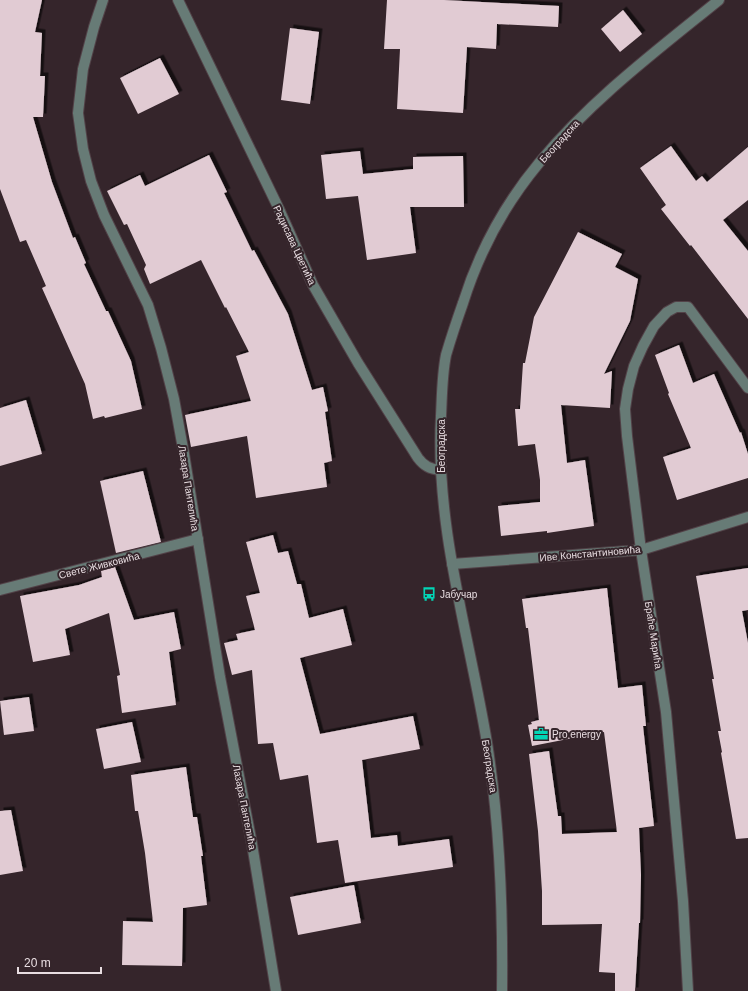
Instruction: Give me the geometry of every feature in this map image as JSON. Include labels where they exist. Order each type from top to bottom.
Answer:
[{"type":"street","name":"Лазара Пантелића","points":[[103,0],[82,69],[78,113],[83,149],[91,181],[104,215],[148,305],[174,399],[220,677],[252,844],[276,991]]},
{"type":"street","name":"Радисава Цветића","points":[[178,0],[276,202],[313,285],[358,364],[418,458],[423,464],[431,469],[440,470]]},
{"type":"street","name":"Београдска","points":[[502,991],[500,880],[495,801],[486,741],[444,516],[439,438],[442,384],[446,357],[467,291],[482,251],[518,191],[538,164],[581,116],[617,83],[719,0]]},
{"type":"street","name":"Браће Марића","points":[[688,991],[683,901],[666,712],[641,550],[626,429],[625,409],[628,389],[643,346],[654,326],[667,312],[676,307],[688,307],[748,388]]},
{"type":"street","name":"Иве Константиновића","points":[[452,564],[641,550],[748,517]]},
{"type":"street","name":"Свете Живковића","points":[[0,590],[198,539]]},
{"type":"building","points":[[0,0],[42,0],[35,32],[42,33],[40,76],[45,76],[43,117],[33,117],[52,182],[73,238],[75,237],[86,263],[84,264],[131,361],[142,409],[105,418],[104,416],[93,419],[85,384],[42,288],[46,286],[26,240],[20,242],[0,189]]},
{"type":"building","points":[[387,0],[444,0],[559,6],[558,27],[497,24],[496,49],[467,47],[463,113],[397,109],[400,49],[384,49]]},
{"type":"building","points":[[623,10],[642,34],[620,52],[601,29]]},
{"type":"building","points":[[290,28],[319,32],[310,104],[281,100]]},
{"type":"building","points":[[160,58],[179,94],[138,114],[120,78]]},
{"type":"building","points":[[671,146],[696,181],[702,176],[707,182],[748,147],[748,200],[723,220],[748,251],[748,319],[661,209],[666,205],[640,168]]},
{"type":"building","points":[[360,151],[363,174],[413,169],[413,157],[463,156],[464,207],[410,207],[416,253],[367,260],[358,196],[326,199],[321,155]]},
{"type":"building","points":[[209,155],[227,192],[224,193],[252,251],[254,250],[288,314],[312,390],[323,387],[328,411],[325,412],[332,461],[324,463],[327,487],[256,498],[247,436],[191,447],[185,415],[251,401],[236,356],[249,352],[201,260],[150,284],[144,269],[146,265],[127,224],[124,225],[107,191],[140,175],[145,186]]},
{"type":"building","points":[[578,232],[622,254],[615,267],[638,279],[630,321],[604,374],[612,371],[610,408],[561,405],[567,463],[585,460],[594,526],[547,533],[547,531],[501,536],[498,506],[540,502],[540,480],[535,444],[518,446],[515,409],[520,409],[523,363],[525,363],[534,317]]},
{"type":"building","points":[[679,345],[693,383],[714,374],[740,433],[741,432],[748,454],[748,478],[677,500],[663,457],[691,448],[668,394],[669,393],[655,355]]},
{"type":"building","points":[[26,400],[42,454],[0,466],[0,408]]},
{"type":"building","points":[[143,471],[161,542],[116,553],[100,481]]},
{"type":"building","points":[[273,535],[278,553],[288,551],[297,584],[301,584],[309,618],[343,609],[352,645],[300,658],[320,734],[413,716],[420,749],[362,760],[371,838],[397,835],[398,846],[449,839],[453,867],[345,883],[338,840],[317,843],[308,775],[280,780],[273,743],[258,744],[252,670],[232,675],[224,643],[238,640],[236,634],[255,630],[246,596],[260,593],[246,542]]},
{"type":"building","points":[[115,567],[134,620],[174,612],[181,649],[169,652],[176,705],[122,713],[117,676],[120,675],[109,613],[65,629],[70,655],[33,662],[20,596],[79,585],[102,577],[101,571]]},
{"type":"building","points":[[748,568],[748,610],[742,611],[748,643],[748,838],[736,839],[721,753],[718,731],[721,731],[712,679],[714,679],[696,576]]},
{"type":"building","points":[[607,588],[618,688],[642,685],[646,726],[643,726],[654,826],[639,828],[641,875],[640,923],[635,991],[615,991],[615,973],[599,972],[602,924],[542,925],[542,891],[538,831],[529,754],[549,751],[558,816],[561,816],[562,834],[617,832],[604,732],[532,746],[528,725],[532,724],[531,722],[539,720],[528,628],[526,628],[522,599]]},
{"type":"building","points":[[29,697],[34,731],[4,735],[0,701]]},
{"type":"building","points":[[132,722],[141,762],[104,769],[96,729]]},
{"type":"building","points":[[186,767],[193,817],[197,817],[203,856],[201,856],[207,905],[183,908],[182,966],[122,965],[123,921],[153,922],[145,853],[138,811],[135,811],[131,775]]},
{"type":"building","points":[[11,810],[23,871],[0,875],[0,811]]},
{"type":"building","points":[[354,885],[361,923],[298,935],[290,897]]},
{"type":"place","name":"Јабучар","points":[[429,594]]},
{"type":"place","name":"Pro energy","points":[[541,734]]}]
